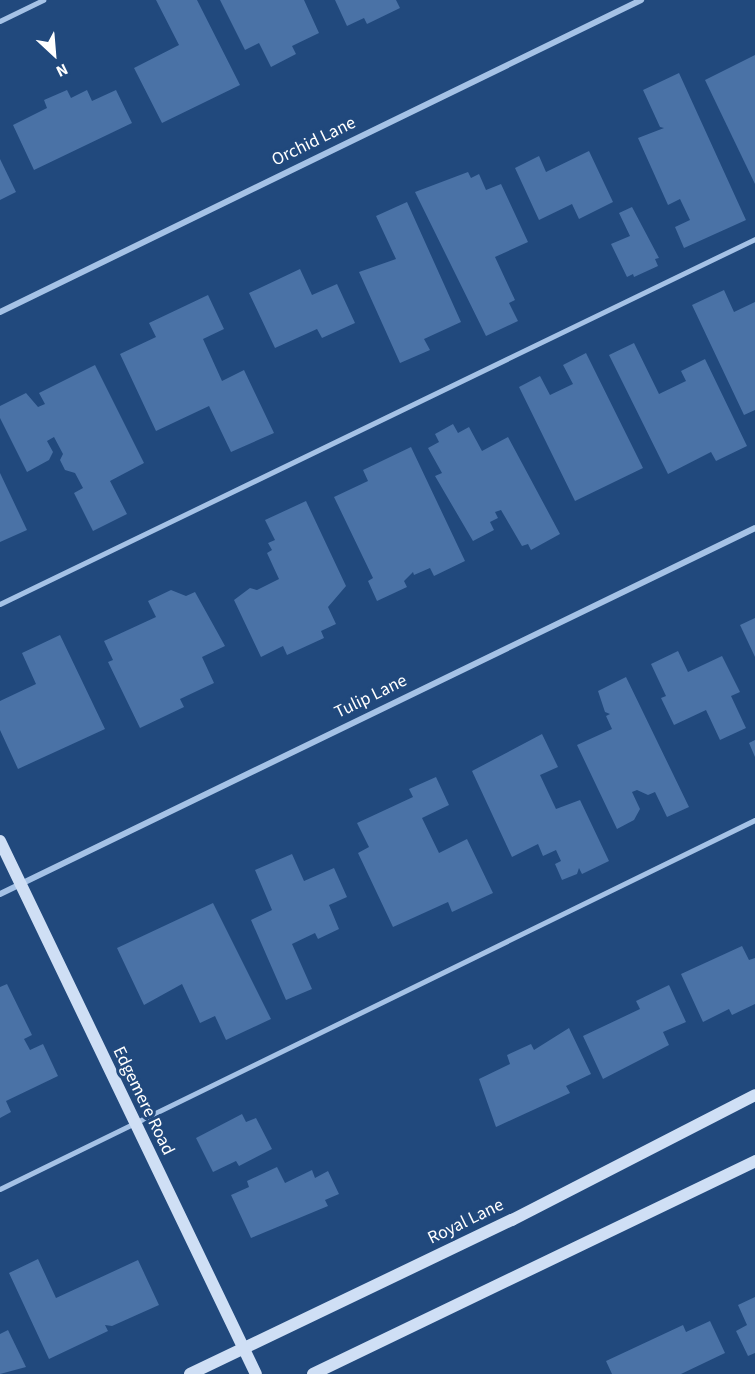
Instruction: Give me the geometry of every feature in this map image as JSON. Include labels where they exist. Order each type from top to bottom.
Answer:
[{"type":"main road","name":"Edgemere Road","points":[[0,841],[256,1374]]},
{"type":"main road","name":"Royal Lane","points":[[190,1374],[512,1220],[755,1095]]},
{"type":"main road","points":[[313,1374],[755,1161]]},
{"type":"street","name":"Orchid Lane","points":[[0,312],[641,0]]},
{"type":"street","name":"Tulip Lane","points":[[0,894],[755,528]]},
{"type":"lane","points":[[0,21],[43,0]]},
{"type":"lane","points":[[0,604],[755,239]]},
{"type":"lane","points":[[0,1189],[755,820]]},
{"type":"building","points":[[156,0],[197,0],[240,85],[162,123],[134,68],[179,45]]},
{"type":"building","points":[[220,0],[304,0],[319,33],[292,46],[296,54],[271,67],[259,43],[245,50]]},
{"type":"building","points":[[335,0],[396,0],[400,8],[367,24],[364,18],[347,26]]},
{"type":"building","points":[[755,55],[755,184],[705,80]]},
{"type":"building","points":[[679,73],[746,220],[684,248],[675,227],[690,220],[680,199],[668,205],[638,138],[664,128],[660,127],[643,90]]},
{"type":"building","points":[[67,90],[71,98],[87,90],[92,101],[116,90],[132,123],[34,170],[13,125],[47,108],[44,100]]},
{"type":"building","points":[[589,151],[613,202],[579,219],[572,204],[539,220],[515,168],[539,156],[546,172]]},
{"type":"building","points":[[0,159],[16,192],[0,200]]},
{"type":"building","points":[[468,172],[471,178],[479,174],[486,190],[501,184],[528,242],[495,257],[515,300],[509,303],[518,321],[486,336],[415,192]]},
{"type":"building","points":[[407,202],[461,322],[424,339],[430,350],[400,363],[359,272],[396,259],[376,216]]},
{"type":"building","points":[[632,207],[659,258],[655,259],[658,266],[634,277],[633,274],[627,277],[611,244],[630,236],[619,213]]},
{"type":"building","points":[[300,269],[312,295],[337,284],[355,323],[322,338],[317,329],[275,348],[249,293]]},
{"type":"building","points":[[724,290],[734,312],[755,302],[755,410],[744,415],[692,305]]},
{"type":"building","points":[[208,295],[224,329],[203,339],[222,381],[244,370],[274,433],[231,452],[209,406],[156,431],[120,354],[156,337],[149,323]]},
{"type":"building","points":[[634,343],[659,394],[686,381],[681,371],[705,359],[747,446],[716,461],[711,452],[668,474],[609,355]]},
{"type":"building","points":[[586,353],[643,468],[575,501],[519,387],[540,376],[550,395],[573,384],[563,365]]},
{"type":"building","points":[[95,365],[144,463],[110,481],[127,514],[93,531],[74,493],[83,488],[75,473],[65,470],[60,460],[63,454],[54,437],[47,441],[53,452],[49,460],[27,472],[0,418],[0,406],[26,393],[38,407],[45,404],[39,393]]},
{"type":"building","points":[[453,424],[458,433],[469,427],[482,451],[508,437],[560,534],[531,550],[528,544],[522,546],[501,510],[495,512],[498,518],[490,522],[494,530],[473,541],[435,476],[442,473],[428,448],[439,442],[435,434]]},
{"type":"building","points":[[411,447],[465,561],[434,576],[430,568],[414,575],[413,572],[404,581],[407,587],[377,601],[368,581],[373,578],[334,497],[368,481],[363,470]]},
{"type":"building","points":[[0,473],[27,530],[0,542]]},
{"type":"building","points":[[306,501],[346,586],[328,607],[336,624],[321,631],[324,638],[287,655],[283,646],[261,657],[234,600],[250,588],[257,590],[279,579],[267,553],[272,550],[268,543],[275,540],[265,520]]},
{"type":"building","points":[[171,590],[186,596],[195,592],[225,646],[202,657],[214,683],[180,699],[184,707],[140,728],[108,662],[113,660],[104,641],[156,617],[148,601]]},
{"type":"building","points":[[755,618],[755,657],[740,625]]},
{"type":"building","points":[[60,635],[105,729],[18,769],[0,730],[0,701],[36,684],[22,653]]},
{"type":"building","points":[[678,651],[688,672],[722,656],[740,692],[731,696],[746,728],[720,740],[706,710],[674,725],[661,698],[666,696],[651,664]]},
{"type":"building","points":[[626,677],[689,807],[667,817],[655,792],[648,795],[637,790],[632,792],[640,809],[634,820],[617,829],[577,745],[612,729],[606,716],[610,714],[605,712],[598,691]]},
{"type":"building","points":[[542,734],[558,767],[540,775],[556,809],[580,800],[609,861],[582,874],[579,868],[577,874],[562,880],[555,864],[561,861],[556,850],[543,856],[538,844],[512,857],[472,771]]},
{"type":"building","points":[[755,740],[755,757],[749,743]]},
{"type":"building","points":[[436,777],[449,805],[422,818],[439,853],[467,839],[493,893],[452,912],[448,902],[393,927],[358,853],[369,847],[357,823],[413,797],[409,789]]},
{"type":"building","points":[[292,854],[304,881],[334,868],[347,897],[329,905],[339,929],[318,939],[315,933],[292,944],[312,989],[286,1000],[251,920],[272,910],[255,870]]},
{"type":"building","points":[[213,903],[271,1019],[226,1040],[215,1016],[200,1023],[182,984],[144,1005],[117,948]]},
{"type":"building","points":[[742,946],[749,960],[755,958],[755,1004],[732,1015],[729,1009],[703,1022],[681,974]]},
{"type":"building","points":[[7,984],[32,1035],[24,1039],[30,1050],[43,1044],[58,1076],[6,1101],[11,1112],[0,1118],[0,987]]},
{"type":"building","points":[[669,985],[686,1022],[663,1032],[669,1045],[603,1079],[583,1036],[640,1009],[636,1001]]},
{"type":"building","points":[[569,1028],[591,1074],[566,1086],[570,1093],[496,1127],[479,1079],[510,1064],[507,1055],[531,1044],[534,1050]]},
{"type":"building","points":[[242,1114],[246,1122],[256,1118],[272,1149],[239,1166],[236,1161],[213,1172],[196,1138]]},
{"type":"building","points":[[277,1167],[285,1183],[312,1170],[315,1178],[328,1171],[339,1194],[325,1200],[328,1206],[251,1238],[231,1195],[249,1187],[247,1181]]},
{"type":"building","points":[[38,1259],[56,1298],[138,1260],[159,1305],[112,1326],[105,1325],[108,1331],[49,1359],[9,1273]]},
{"type":"building","points":[[755,1297],[755,1353],[748,1356],[736,1331],[747,1325],[738,1305]]},
{"type":"building","points":[[710,1321],[725,1353],[681,1374],[612,1374],[606,1361],[683,1325],[686,1332]]},
{"type":"building","points":[[8,1330],[26,1367],[0,1374],[0,1334]]}]
